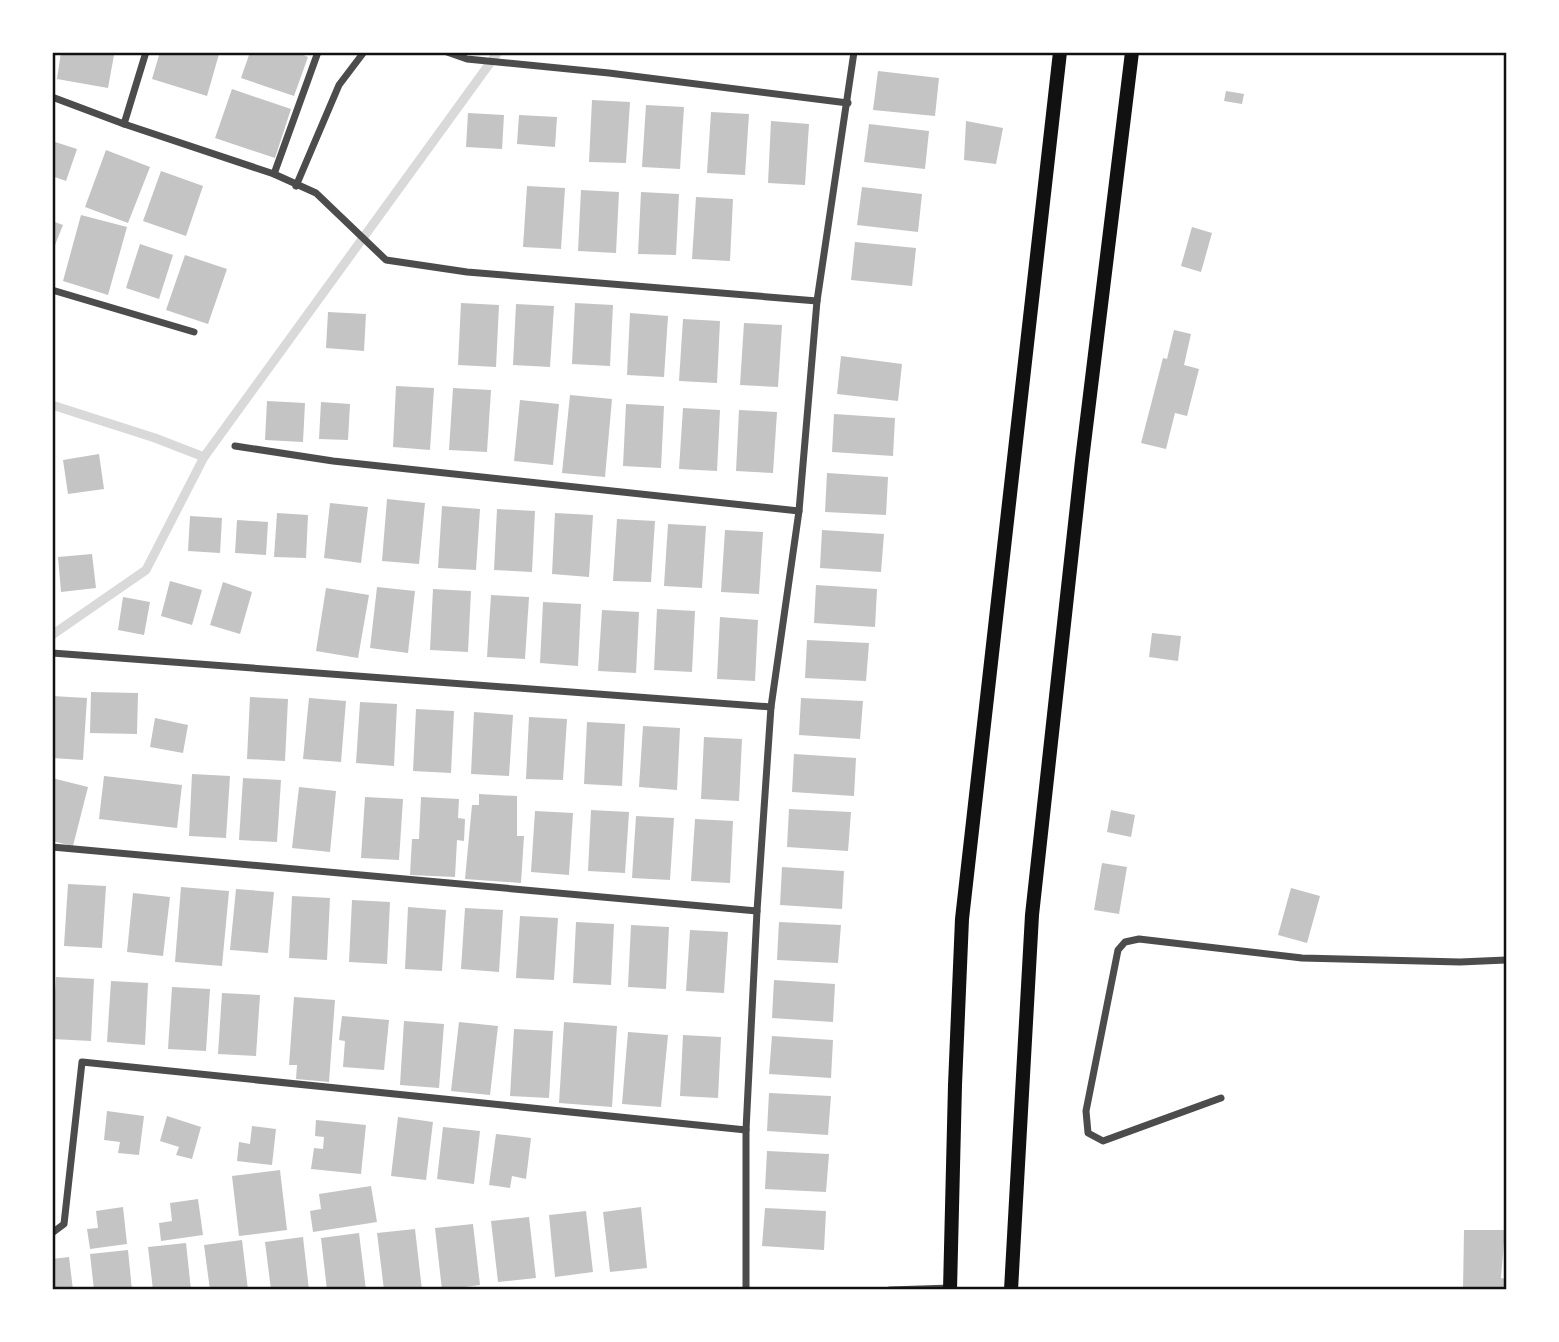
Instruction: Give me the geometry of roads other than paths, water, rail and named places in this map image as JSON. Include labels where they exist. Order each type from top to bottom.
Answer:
[{"type":"main road","points":[[951,1289],[962,919],[1060,52]]},
{"type":"main road","points":[[1011,1290],[1032,915],[1084,446],[1132,52]]},
{"type":"street","points":[[124,124],[146,52]]},
{"type":"street","points":[[274,174],[318,52]]},
{"type":"street","points":[[296,186],[338,85],[364,52]]},
{"type":"street","points":[[447,52],[467,59],[609,73],[848,103]]},
{"type":"street","points":[[746,1290],[746,1130],[771,707],[799,512],[817,301],[848,103],[853,52]]},
{"type":"street","points":[[52,97],[274,174],[316,193],[386,260],[467,272],[817,301]]},
{"type":"street","points":[[52,290],[194,332]]},
{"type":"street","points":[[235,446],[333,461],[799,512]]},
{"type":"street","points":[[52,653],[771,707]]},
{"type":"street","points":[[52,847],[757,911]]},
{"type":"street","points":[[1221,1098],[1104,1141],[1088,1133],[1087,1111],[1118,950],[1125,942],[1139,939],[1302,958],[1460,962],[1507,960]]},
{"type":"street","points":[[52,1233],[64,1224],[82,1062],[746,1130]]},
{"type":"street","points":[[890,1290],[951,1289]]},
{"type":"waterway","points":[[52,635],[146,570],[204,457],[498,52]]},
{"type":"waterway","points":[[52,405],[155,438],[204,457]]}]
